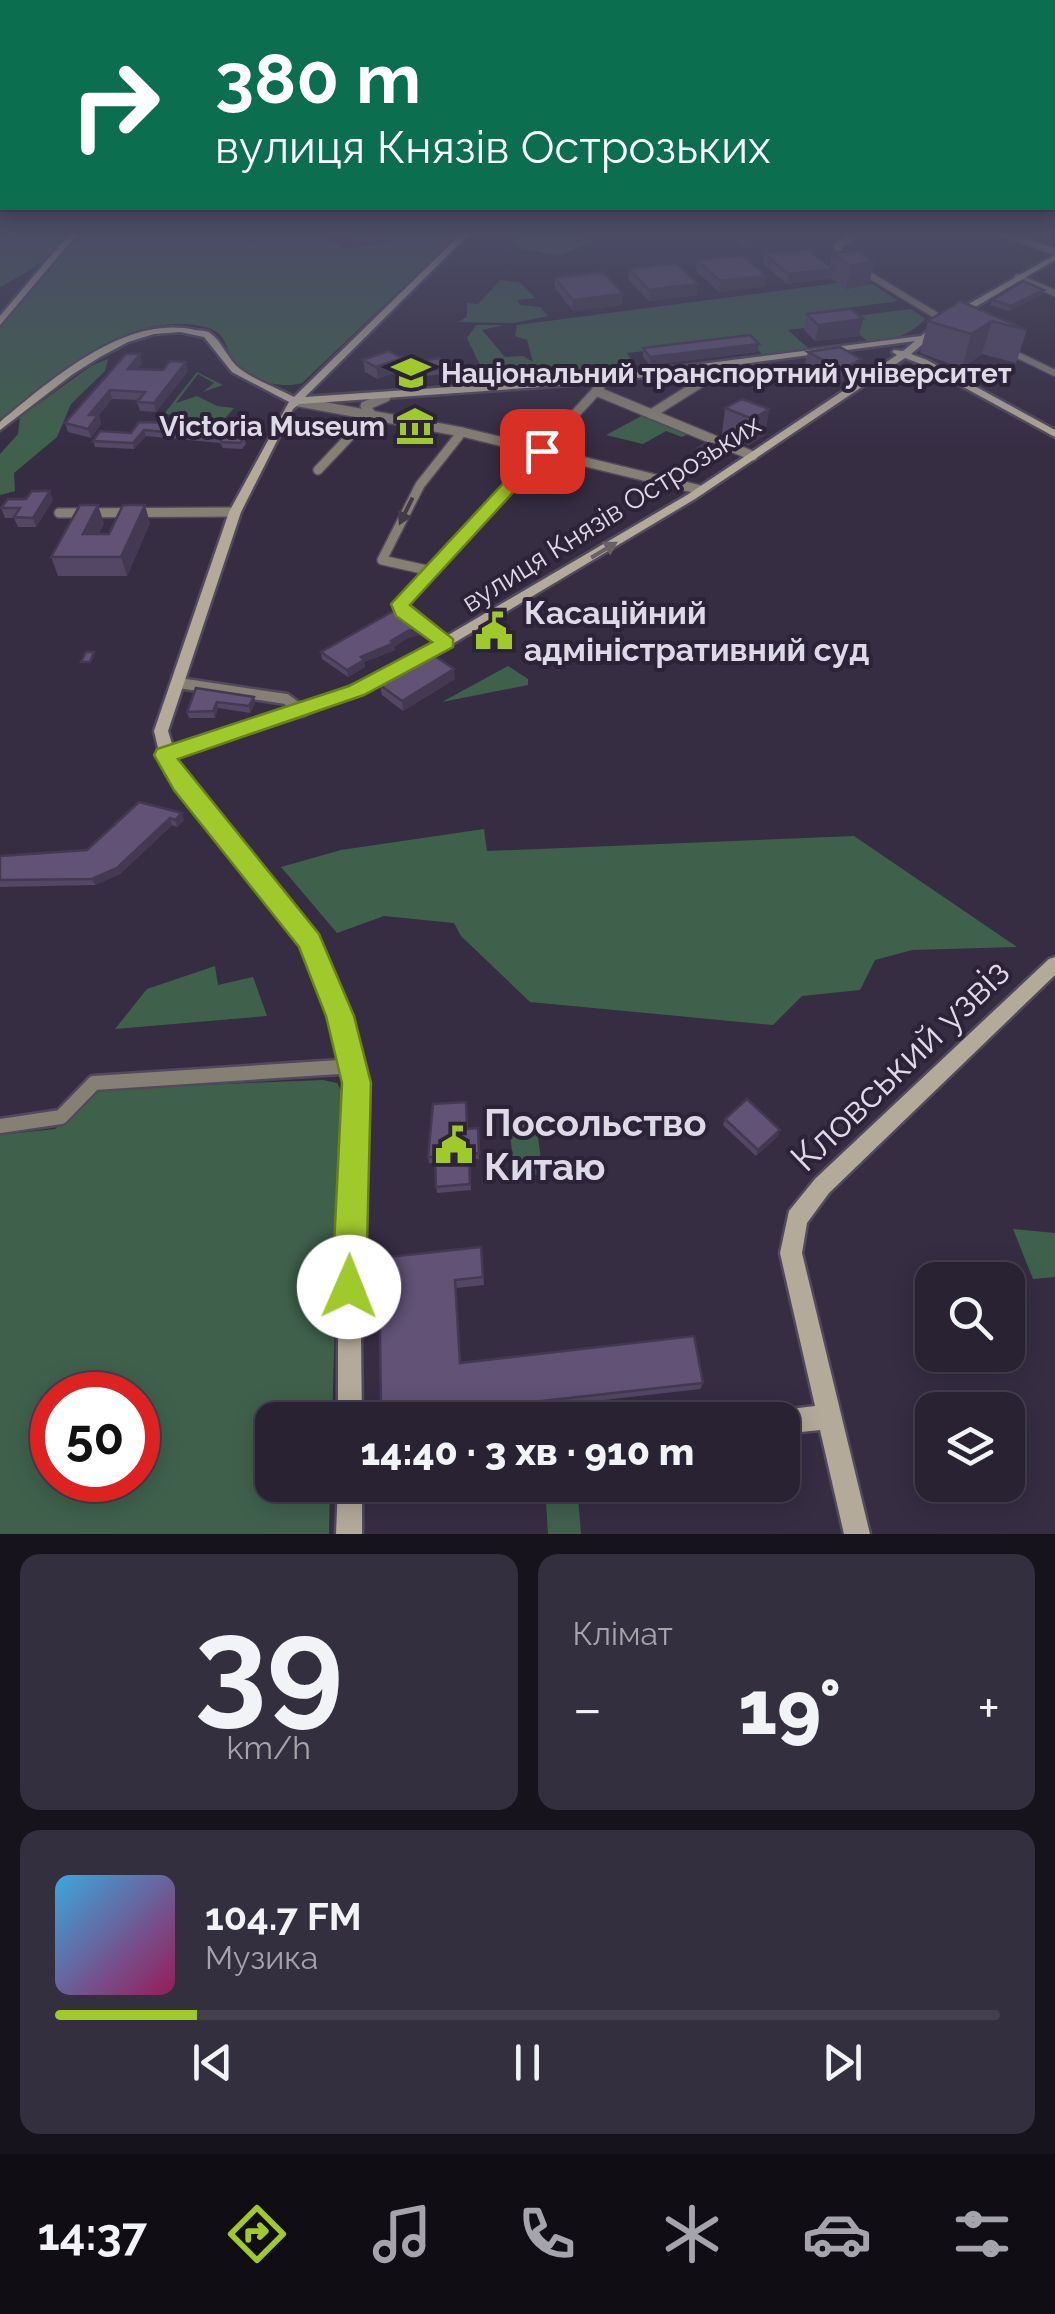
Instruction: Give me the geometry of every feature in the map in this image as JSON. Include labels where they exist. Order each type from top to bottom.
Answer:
[{"type":"main road","points":[[350,1402],[355,1066],[310,941],[182,784],[165,755],[161,731],[235,512],[280,423],[294,401],[392,305]]},
{"type":"main road","name":"вулиця Князів Острозьких","points":[[165,755],[373,684],[701,490],[904,354],[922,337],[976,305]]},
{"type":"main road","points":[[0,427],[117,342],[156,331],[184,329],[208,336],[228,365],[294,401],[597,385],[922,337]]},
{"type":"main road","points":[[879,346],[904,354],[1055,434]]},
{"type":"main road","points":[[256,383],[285,389],[316,378]]},
{"type":"main road","points":[[316,378],[310,394],[334,400]]},
{"type":"main road","points":[[256,383],[277,403],[280,423]]},
{"type":"main road","name":"Кловський узвіз","points":[[828,1417],[790,1252],[798,1219],[842,1166],[1055,964]]},
{"type":"main road","points":[[800,1420],[828,1417],[857,1534]]},
{"type":"main road","points":[[349,1534],[350,1502]]},
{"type":"street","points":[[914,305],[949,323]]},
{"type":"street","points":[[998,346],[1055,373]]},
{"type":"street","points":[[651,414],[732,364]]},
{"type":"street","points":[[446,643],[403,612],[400,604],[542,451],[597,385],[651,414],[753,456]]},
{"type":"street","points":[[371,414],[365,406],[386,397]]},
{"type":"street","points":[[294,401],[462,432],[701,490]]},
{"type":"street","points":[[318,470],[371,414]]},
{"type":"street","points":[[431,571],[382,560],[416,490],[462,432]]},
{"type":"street","points":[[59,513],[235,512]]},
{"type":"street","points":[[179,683],[286,698],[302,711]]},
{"type":"street","points":[[0,1126],[61,1117],[94,1083],[355,1066]]},
{"type":"green space","points":[[19,305],[385,305],[302,383],[274,384],[256,377],[240,366],[221,336],[209,328],[154,326],[129,333],[83,356],[0,420],[0,328]]},
{"type":"green space","points":[[467,305],[540,307],[548,316],[514,323],[458,322],[467,317]]},
{"type":"green space","points":[[673,305],[872,305],[825,311],[838,324],[788,330],[809,349],[763,355],[747,340],[627,353],[638,372],[490,386],[467,338],[476,325],[504,325],[482,330],[505,357],[523,356],[533,362],[527,340],[515,336],[517,325]]},
{"type":"green space","points":[[911,309],[925,319],[913,330],[870,343],[839,318]]},
{"type":"green space","points":[[108,359],[105,371],[71,404],[57,437],[14,473],[15,491],[0,495],[0,454],[18,434],[20,417],[91,366]]},
{"type":"green space","points":[[197,372],[223,385],[203,392],[214,383],[198,374],[176,403],[197,396],[217,406],[234,408],[220,424],[206,426],[209,419],[164,414]]},
{"type":"green space","points":[[645,414],[690,433],[682,437],[666,431],[643,444],[606,435]]},
{"type":"green space","points":[[508,666],[528,679],[528,685],[442,702]]},
{"type":"green space","points":[[484,829],[487,851],[854,836],[1017,947],[912,950],[875,960],[860,990],[802,996],[773,1025],[530,1002],[461,936],[454,923],[384,916],[337,933],[281,867],[341,850]]},
{"type":"green space","points":[[215,966],[218,985],[253,977],[267,1016],[115,1029],[147,989]]},
{"type":"green space","points":[[323,1080],[337,1083],[342,1092],[333,1402],[255,1402],[255,1502],[330,1502],[329,1534],[0,1534],[0,1135],[55,1129],[100,1089]]},
{"type":"green space","points":[[536,1123],[543,1174],[515,1177],[509,1126]]},
{"type":"green space","points":[[1013,1229],[1055,1233],[1055,1277],[1033,1279]]},
{"type":"green space","points":[[546,1502],[578,1502],[581,1534],[548,1534]]},
{"type":"building","points":[[954,305],[968,305],[1027,330],[992,321],[971,334],[928,321]]},
{"type":"building","points":[[851,309],[863,319],[818,325],[807,314]]},
{"type":"building","points":[[750,335],[759,344],[650,357],[643,348]]},
{"type":"building","points":[[840,347],[861,359],[842,370],[808,352]]},
{"type":"building","points":[[388,351],[402,358],[376,367],[363,360]]},
{"type":"building","points":[[126,354],[140,354],[128,369],[163,370],[170,361],[186,362],[154,403],[137,402],[145,392],[110,390],[89,415],[98,415],[88,429],[65,423]]},
{"type":"building","points":[[439,358],[443,369],[425,370],[423,361]]},
{"type":"building","points":[[742,399],[769,409],[753,419],[725,408]]},
{"type":"building","points":[[139,422],[218,424],[244,438],[240,443],[222,442],[218,437],[144,430],[133,443],[93,441],[100,431],[131,433]]},
{"type":"building","points":[[706,443],[724,446],[713,453],[698,448]]},
{"type":"building","points":[[32,491],[50,491],[33,518],[14,517],[20,508],[1,508],[8,499],[26,499]]},
{"type":"building","points":[[80,505],[98,505],[83,534],[109,534],[123,505],[145,505],[121,557],[51,557]]},
{"type":"building","points":[[397,609],[422,628],[408,631],[391,641],[394,643],[361,657],[364,660],[347,670],[321,652]]},
{"type":"building","points":[[86,652],[94,652],[90,662],[81,662]]},
{"type":"building","points":[[432,654],[454,669],[402,701],[380,685]]},
{"type":"building","points":[[196,688],[254,697],[249,706],[217,702],[213,711],[187,712]]},
{"type":"building","points":[[139,802],[182,813],[175,820],[170,818],[117,868],[92,879],[0,880],[0,856],[87,850]]},
{"type":"building","points":[[747,1099],[780,1130],[758,1150],[725,1119]]},
{"type":"building","name":"Посольство Китаю","points":[[466,1102],[467,1129],[478,1128],[479,1153],[469,1154],[470,1184],[436,1187],[435,1157],[428,1157],[433,1104]]},
{"type":"building","points":[[481,1247],[483,1277],[455,1280],[460,1363],[694,1336],[703,1383],[534,1402],[381,1402],[379,1258]]},
{"type":"place","name":"Національний транспортний університет","points":[[411,373]]},
{"type":"place","name":"Victoria Museum","points":[[415,426]]},
{"type":"place","name":"Касаційний адміністративний суд","points":[[494,631]]},
{"type":"place","name":"Посольство Китаю","points":[[454,1145]]},
{"type":"route","points":[[349,1287],[357,1083],[340,1016],[310,941],[171,770],[165,755],[356,690],[446,643],[403,612],[400,604],[542,451]]}]
